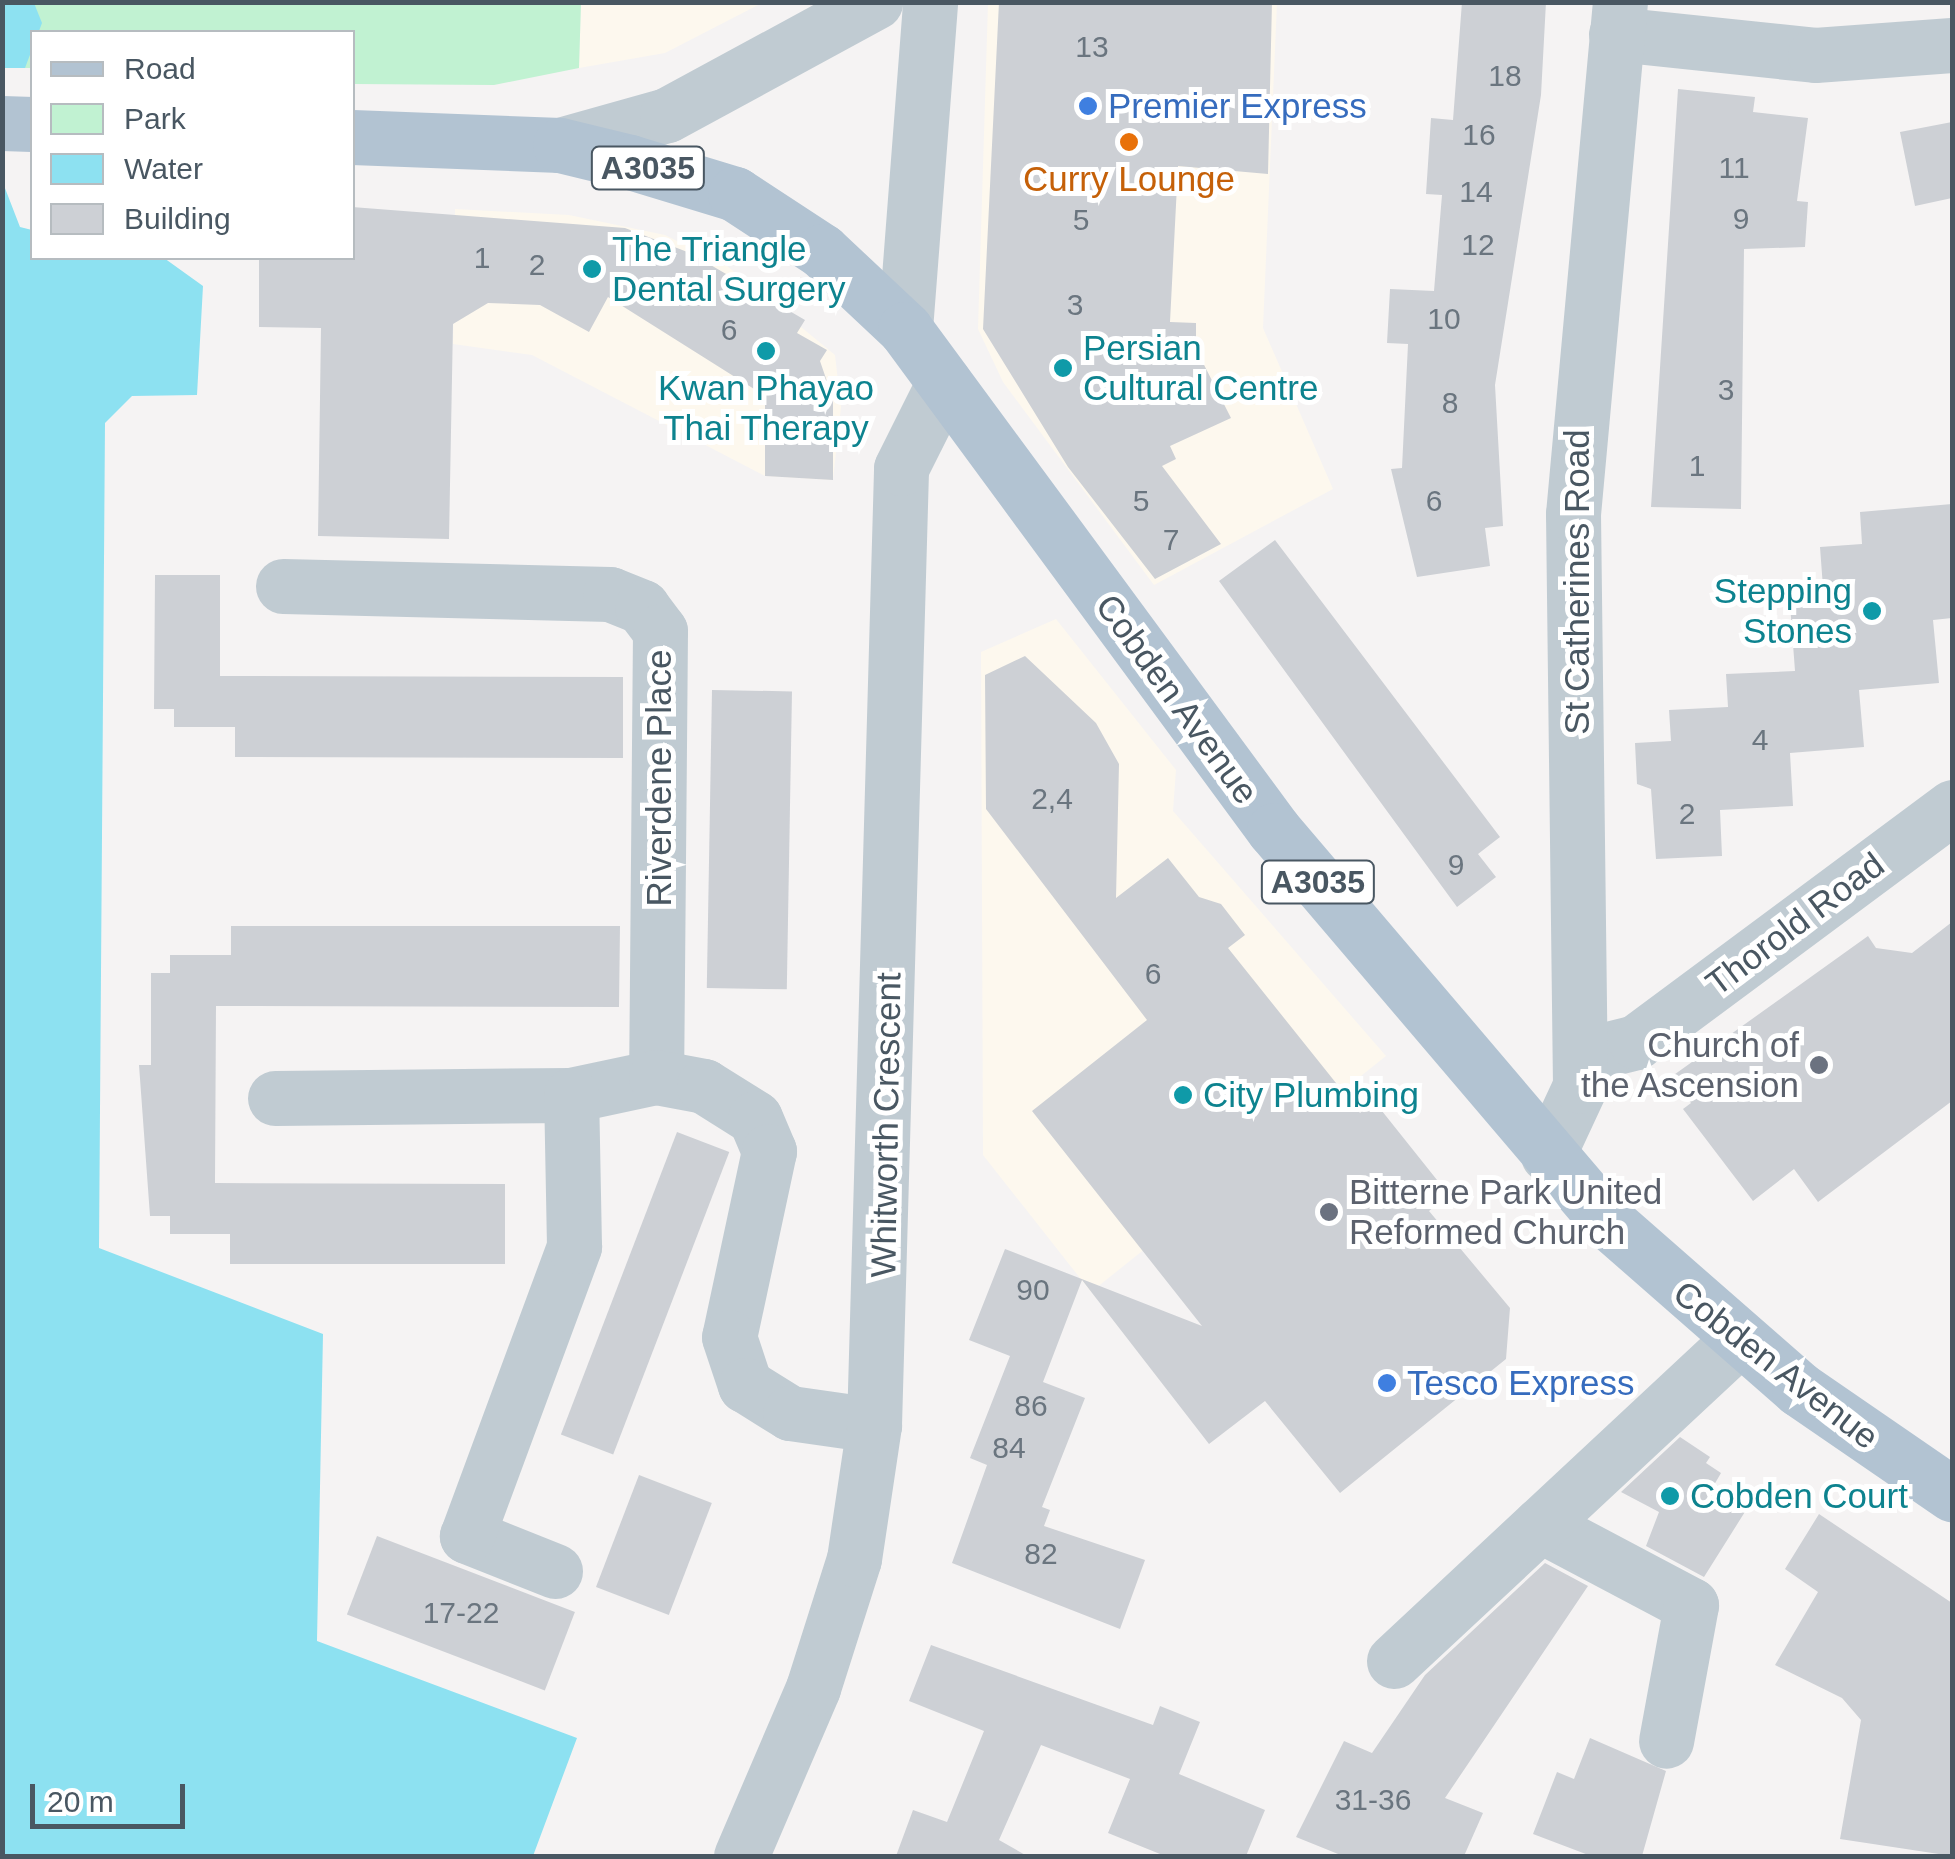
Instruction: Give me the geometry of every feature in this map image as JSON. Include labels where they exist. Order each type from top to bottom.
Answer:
[{"type":"main road","points":[[2,123],[30,124]]},
{"type":"main road","name":"A3035","points":[[355,137],[560,145],[735,194],[822,252],[905,330]]},
{"type":"main road","name":"Cobden Avenue","points":[[905,330],[1274,830],[1548,1155],[1663,1277],[1738,1340],[1952,1494]]},
{"type":"street","points":[[560,145],[667,115],[875,2]]},
{"type":"street","points":[[905,330],[930,2]]},
{"type":"street","points":[[1618,18],[1814,55],[1952,46]]},
{"type":"street","name":"St Catherines Road","points":[[1548,1155],[1571,1120],[1580,1056],[1573,514],[1618,18]]},
{"type":"street","name":"Whitworth Crescent","points":[[741,1856],[813,1688],[854,1559],[874,1425],[899,500],[905,446],[944,382]]},
{"type":"street","name":"Riverdene Place","points":[[283,586],[610,594],[642,608],[660,630],[656,1078]]},
{"type":"street","name":"Thorold Road","points":[[1580,1056],[1636,1042],[1952,807]]},
{"type":"street","points":[[275,1098],[572,1096],[656,1078],[704,1086],[755,1118],[769,1151],[728,1336],[745,1386],[790,1413],[874,1425]]},
{"type":"street","points":[[555,1571],[467,1536],[574,1246],[572,1096]]},
{"type":"street","points":[[1394,1661],[1738,1340]]},
{"type":"street","points":[[1540,1525],[1691,1605],[1666,1740]]},
{"type":"shaded area","points":[[581,2],[762,3],[665,53],[579,68]]},
{"type":"shaded area","points":[[988,3],[1277,3],[1263,328],[1333,489],[1154,585],[1003,382],[978,329]]},
{"type":"shaded area","points":[[455,209],[569,215],[665,235],[727,266],[835,355],[841,407],[833,480],[765,476],[532,355],[453,344]]},
{"type":"shaded area","points":[[1056,619],[1176,770],[1173,811],[1386,1056],[1091,1292],[983,1155],[981,652]]},
{"type":"green space","points":[[2,3],[581,3],[579,68],[494,85],[355,84],[355,30],[30,30],[30,68],[3,68]]},
{"type":"water","points":[[2,3],[34,3],[42,23],[39,30],[30,30],[30,55],[25,68],[3,68]]},
{"type":"water","points":[[3,183],[20,227],[30,230],[30,260],[167,260],[203,286],[197,395],[132,396],[105,423],[99,1248],[323,1334],[317,1641],[577,1738],[533,1856],[3,1856]]},
{"type":"building","points":[[999,2],[1272,2],[1268,174],[1178,166],[1170,322],[1196,323],[1196,349],[1231,418],[1170,446],[1176,459],[1162,466],[1221,544],[1155,579],[1068,467],[983,329]]},
{"type":"building","points":[[1462,2],[1546,2],[1541,95],[1495,385],[1503,526],[1485,528],[1490,566],[1417,577],[1391,469],[1402,468],[1408,344],[1387,343],[1390,289],[1434,291],[1442,195],[1426,194],[1431,118],[1453,120]]},
{"type":"building","points":[[1678,89],[1755,97],[1753,112],[1808,118],[1797,201],[1808,202],[1805,247],[1744,249],[1741,509],[1651,507]]},
{"type":"building","points":[[1952,122],[1952,198],[1915,206],[1900,132]]},
{"type":"building","points":[[355,207],[625,228],[690,253],[805,320],[797,333],[827,350],[820,361],[833,399],[833,480],[765,476],[765,396],[608,297],[589,332],[540,305],[488,303],[453,324],[449,539],[318,536],[321,328],[259,327],[259,260],[355,260]]},
{"type":"building","points":[[1952,504],[1952,618],[1933,620],[1939,683],[1859,690],[1864,747],[1790,753],[1793,806],[1720,810],[1722,856],[1656,859],[1651,789],[1637,784],[1635,743],[1671,741],[1669,710],[1728,707],[1726,674],[1795,671],[1790,604],[1824,601],[1820,547],[1862,544],[1860,512]]},
{"type":"building","points":[[1275,540],[1500,837],[1478,854],[1496,877],[1457,907],[1219,581]]},
{"type":"building","points":[[155,575],[220,575],[220,676],[623,677],[623,758],[235,757],[235,727],[174,727],[174,709],[154,709]]},
{"type":"building","points":[[1025,656],[1096,723],[1119,764],[1116,898],[1168,858],[1199,897],[1221,904],[1245,935],[1228,948],[1360,1113],[1374,1101],[1449,1195],[1429,1211],[1510,1308],[1506,1359],[1340,1493],[1265,1401],[1209,1444],[1082,1280],[1043,1382],[1085,1398],[1042,1507],[1050,1510],[1044,1526],[1145,1560],[1120,1629],[952,1563],[987,1465],[970,1458],[1010,1356],[969,1340],[1005,1249],[1202,1326],[1032,1111],[1147,1020],[986,809],[985,675]]},
{"type":"building","points":[[712,690],[792,691],[787,989],[707,988]]},
{"type":"building","name":"Church of the Ascension","points":[[1952,922],[1952,1101],[1818,1202],[1794,1169],[1753,1201],[1683,1109],[1691,1103],[1671,1077],[1868,936],[1876,948],[1912,953]]},
{"type":"building","points":[[231,926],[620,926],[619,1007],[216,1006],[215,1183],[505,1184],[505,1264],[230,1264],[230,1234],[170,1234],[170,1216],[150,1216],[139,1065],[151,1065],[151,973],[170,973],[170,955],[231,955]]},
{"type":"building","points":[[677,1132],[729,1152],[613,1455],[561,1434]]},
{"type":"building","name":"Cobden Court","points":[[1680,1437],[1710,1457],[1706,1463],[1721,1473],[1714,1485],[1748,1507],[1704,1577],[1646,1546],[1659,1512],[1621,1492]]},
{"type":"building","points":[[639,1475],[712,1503],[669,1615],[596,1587]]},
{"type":"building","points":[[1819,1514],[1952,1603],[1952,1856],[1840,1839],[1861,1720],[1842,1698],[1775,1665],[1818,1592],[1785,1569]]},
{"type":"building","points":[[377,1536],[575,1612],[545,1690],[347,1614]]},
{"type":"building","points":[[1545,1563],[1588,1586],[1445,1798],[1483,1813],[1464,1856],[1343,1856],[1296,1837],[1344,1741],[1372,1753],[1425,1675]]},
{"type":"building","points":[[931,1645],[1153,1725],[1160,1706],[1200,1722],[1179,1774],[1265,1810],[1246,1856],[1165,1856],[1108,1833],[1130,1779],[1041,1745],[999,1840],[1027,1856],[896,1856],[913,1810],[947,1822],[984,1731],[909,1701]]},
{"type":"building","points":[[1590,1738],[1666,1771],[1642,1856],[1591,1856],[1533,1834],[1557,1772],[1574,1779]]},
{"type":"place","name":"Premier Express","points":[[1088,106]]},
{"type":"place","name":"Curry Lounge","points":[[1129,142]]},
{"type":"place","name":"The Triangle Dental Surgery","points":[[592,269]]},
{"type":"place","name":"Kwan Phayao Thai Therapy","points":[[766,351]]},
{"type":"place","name":"Persian Cultural Centre","points":[[1063,368]]},
{"type":"place","name":"Stepping Stones","points":[[1872,611]]},
{"type":"place","name":"Church of the Ascension","points":[[1819,1065]]},
{"type":"place","name":"City Plumbing","points":[[1183,1095]]},
{"type":"place","name":"Bitterne Park United Reformed Church","points":[[1329,1212]]},
{"type":"place","name":"Tesco Express","points":[[1387,1383]]},
{"type":"place","name":"Cobden Court","points":[[1670,1496]]}]
